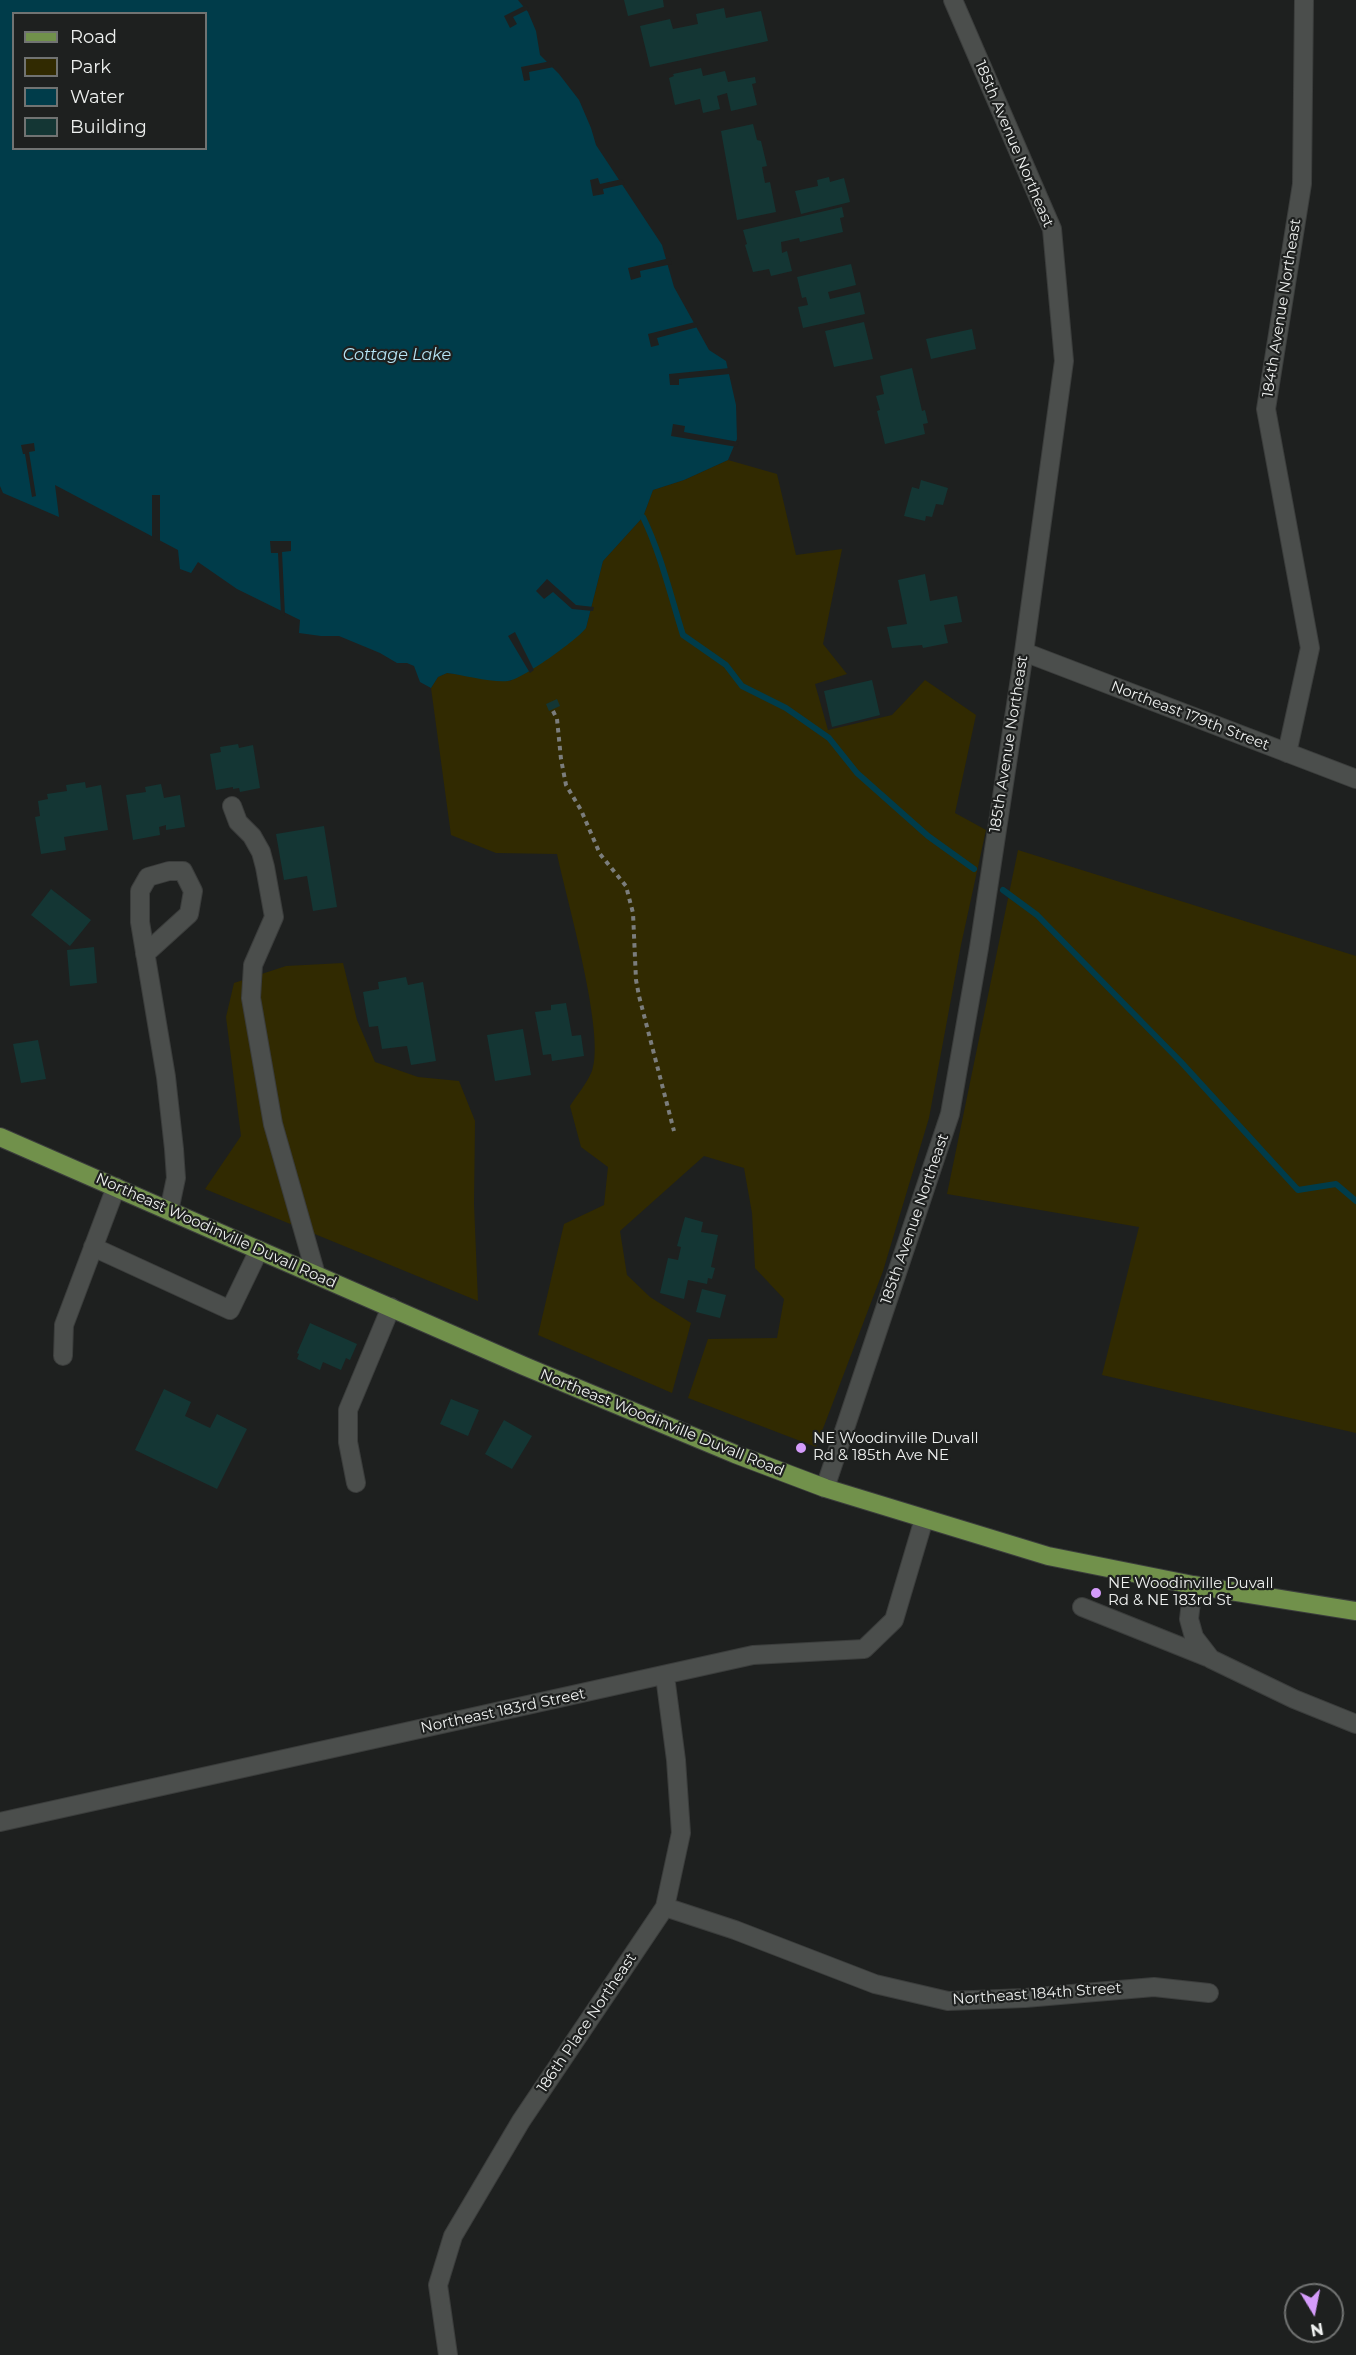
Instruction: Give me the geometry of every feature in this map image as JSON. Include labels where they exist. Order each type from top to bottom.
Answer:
[{"type":"main road","name":"Northeast Woodinville Duvall Road","points":[[0,1137],[641,1416],[825,1488],[1048,1556],[1193,1585],[1356,1611]]},
{"type":"street","name":"185th Avenue Northeast","points":[[825,1488],[950,1114],[979,948],[1024,652],[1064,361],[1052,229],[953,0]]},
{"type":"street","name":"184th Avenue Northeast","points":[[1287,753],[1310,648],[1266,409],[1302,184],[1304,0]]},
{"type":"street","name":"Northeast 179th Street","points":[[1024,652],[1356,779]]},
{"type":"street","points":[[232,806],[238,822],[252,836],[261,852],[265,867],[273,916],[253,965],[251,998],[273,1124],[316,1275]]},
{"type":"street","points":[[146,954],[166,1077],[174,1149],[176,1178],[170,1210]]},
{"type":"street","points":[[63,1356],[64,1325],[116,1187]]},
{"type":"street","points":[[93,1247],[231,1310],[259,1250]]},
{"type":"street","points":[[356,1484],[348,1442],[348,1410],[391,1307]]},
{"type":"street","name":"Northeast 183rd Street","points":[[0,1822],[753,1655],[864,1649],[894,1620],[924,1519]]},
{"type":"street","points":[[1193,1585],[1189,1619],[1194,1637],[1211,1659]]},
{"type":"street","points":[[1082,1607],[1211,1659],[1294,1699],[1356,1724]]},
{"type":"street","name":"186th Place Northeast","points":[[448,2355],[438,2285],[453,2236],[521,2121],[665,1907],[681,1833],[676,1760],[664,1676]]},
{"type":"street","name":"Northeast 184th Street","points":[[665,1907],[735,1930],[875,1984],[948,2001],[1025,1998],[1154,1987],[1209,1993]]},
{"type":"path","points":[[553,711],[557,719],[566,785],[600,854],[626,886],[633,913],[636,980],[639,996],[675,1131]]},
{"type":"green space","points":[[728,460],[777,474],[796,555],[842,549],[823,644],[847,674],[815,684],[828,730],[892,715],[925,680],[976,715],[955,813],[986,830],[961,945],[929,1118],[883,1271],[816,1447],[688,1398],[708,1339],[777,1338],[784,1299],[755,1268],[752,1213],[744,1168],[704,1156],[620,1231],[627,1275],[650,1297],[691,1323],[672,1393],[538,1335],[564,1224],[604,1205],[608,1167],[581,1147],[570,1106],[592,1071],[595,1053],[594,1028],[576,932],[557,854],[496,853],[451,835],[431,688],[438,677],[447,673],[510,681],[586,628],[603,561],[643,517],[653,490],[684,480]]},
{"type":"green space","points":[[1018,850],[1356,956],[1356,1433],[1102,1375],[1139,1227],[947,1194]]},
{"type":"green space","points":[[343,963],[357,1020],[375,1062],[418,1077],[459,1081],[475,1121],[474,1204],[478,1301],[205,1189],[241,1136],[226,1017],[234,983],[286,966]]},
{"type":"water","name":"Cottage Lake","points":[[0,0],[518,0],[528,12],[536,31],[540,55],[559,74],[579,100],[596,145],[662,245],[674,287],[709,350],[726,361],[736,405],[737,439],[728,460],[684,480],[653,490],[643,517],[603,561],[586,628],[548,659],[508,681],[486,680],[447,673],[438,677],[431,688],[420,682],[414,666],[407,663],[397,663],[380,653],[339,636],[299,633],[300,620],[237,589],[198,562],[191,573],[180,569],[178,550],[55,485],[59,517],[3,493],[0,486]]},
{"type":"pier","points":[[526,5],[529,9],[513,17],[517,24],[510,28],[504,16]]},
{"type":"pier","points":[[551,61],[554,67],[529,72],[530,80],[524,81],[521,67]]},
{"type":"pier","points":[[598,178],[600,184],[622,179],[625,184],[603,189],[604,194],[593,196],[590,180]]},
{"type":"pier","points":[[670,258],[672,264],[640,271],[641,277],[631,280],[628,268]]},
{"type":"pier","points":[[695,322],[698,327],[657,338],[659,345],[651,347],[648,334]]},
{"type":"pier","points":[[730,368],[730,374],[679,379],[679,385],[670,385],[669,374]]},
{"type":"pier","points":[[673,424],[685,426],[684,432],[739,442],[737,447],[671,436]]},
{"type":"pier","points":[[34,443],[35,451],[29,452],[36,496],[32,497],[25,454],[23,454],[21,445]]},
{"type":"pier","points":[[152,495],[160,495],[160,543],[152,539]]},
{"type":"pier","points":[[270,541],[291,541],[291,551],[282,552],[285,616],[281,614],[278,553],[271,553]]},
{"type":"pier","points":[[547,579],[576,605],[594,607],[593,611],[572,609],[553,592],[544,599],[536,591]]},
{"type":"pier","points":[[515,632],[534,670],[530,673],[508,636]]},
{"type":"building","points":[[624,0],[663,0],[664,7],[628,16]]},
{"type":"building","points":[[724,8],[726,18],[761,11],[768,41],[650,67],[640,26],[670,19],[673,29],[698,24],[696,14]]},
{"type":"building","points":[[701,68],[703,76],[725,71],[728,82],[755,77],[756,83],[752,84],[757,105],[731,111],[727,93],[717,96],[720,109],[703,113],[700,99],[675,105],[669,78],[674,76],[673,74]]},
{"type":"building","points":[[753,124],[757,140],[761,141],[767,166],[762,167],[765,183],[770,182],[776,212],[737,220],[721,131]]},
{"type":"building","points":[[829,177],[830,182],[844,178],[850,202],[801,214],[795,191],[818,186],[817,180]]},
{"type":"building","points":[[842,207],[844,217],[840,218],[843,232],[800,242],[799,238],[781,242],[782,253],[787,251],[792,271],[771,276],[769,269],[753,272],[743,230]]},
{"type":"building","points":[[851,264],[856,285],[828,292],[830,299],[860,292],[865,314],[803,328],[798,307],[808,305],[806,297],[802,298],[797,277]]},
{"type":"building","points":[[864,322],[873,359],[834,367],[825,331]]},
{"type":"building","points":[[972,329],[976,349],[931,359],[926,339]]},
{"type":"building","points":[[912,368],[922,411],[925,410],[928,423],[923,424],[925,434],[885,444],[877,411],[880,410],[876,396],[884,394],[880,376]]},
{"type":"building","points":[[921,480],[948,488],[943,505],[936,504],[932,517],[926,516],[925,521],[904,516],[912,487],[919,489]]},
{"type":"building","points":[[925,574],[930,601],[957,596],[962,622],[944,625],[948,643],[923,648],[922,645],[892,648],[887,627],[907,624],[898,580]]},
{"type":"building","points":[[872,680],[880,715],[832,727],[824,691]]},
{"type":"building","points":[[557,699],[560,706],[549,711],[546,704]]},
{"type":"building","points":[[238,744],[239,748],[253,745],[260,788],[240,792],[239,788],[233,789],[233,787],[216,790],[210,754],[221,752],[220,747]]},
{"type":"building","points":[[85,782],[86,788],[101,785],[108,830],[64,837],[66,850],[41,854],[35,817],[40,816],[38,801],[48,799],[47,794],[67,791],[66,785]]},
{"type":"building","points":[[161,784],[164,798],[180,795],[185,827],[166,830],[166,825],[159,827],[160,835],[133,840],[126,795],[146,792],[145,787]]},
{"type":"building","points":[[324,826],[337,907],[313,911],[307,876],[284,880],[276,834]]},
{"type":"building","points":[[51,889],[91,920],[70,946],[31,915]]},
{"type":"building","points":[[94,947],[97,983],[70,986],[67,950]]},
{"type":"building","points":[[406,977],[408,985],[423,982],[436,1061],[411,1065],[407,1046],[382,1049],[378,1026],[369,1027],[363,992],[379,989],[378,982]]},
{"type":"building","points":[[566,1003],[572,1036],[581,1035],[584,1056],[552,1061],[551,1054],[543,1055],[535,1012],[551,1010],[551,1005]]},
{"type":"building","points":[[523,1029],[531,1075],[495,1081],[487,1035]]},
{"type":"building","points":[[38,1040],[46,1079],[21,1083],[13,1044]]},
{"type":"building","points":[[685,1217],[703,1222],[701,1232],[718,1235],[711,1267],[715,1268],[712,1279],[708,1278],[707,1284],[688,1280],[684,1299],[660,1293],[668,1258],[678,1260],[681,1247],[677,1246]]},
{"type":"building","points":[[702,1289],[726,1295],[720,1318],[696,1312]]},
{"type":"building","points":[[310,1323],[357,1344],[350,1360],[346,1358],[341,1370],[323,1362],[320,1370],[297,1359],[299,1354],[297,1353]]},
{"type":"building","points":[[164,1389],[191,1402],[185,1416],[210,1428],[217,1414],[247,1429],[217,1489],[135,1450]]},
{"type":"building","points":[[451,1399],[479,1410],[468,1436],[440,1424]]},
{"type":"building","points":[[504,1420],[532,1436],[512,1469],[485,1454]]},
{"type":"waterway","points":[[643,517],[661,561],[683,635],[726,665],[742,686],[786,708],[829,738],[857,773],[928,836],[974,869]]},
{"type":"waterway","points":[[1003,890],[1037,915],[1181,1062],[1298,1190],[1336,1184],[1356,1201]]},
{"type":"place","name":"NE Woodinville Duvall Rd & 185th Ave NE","points":[[801,1448]]},
{"type":"place","name":"NE Woodinville Duvall Rd & NE 183rd St","points":[[1096,1593]]}]
